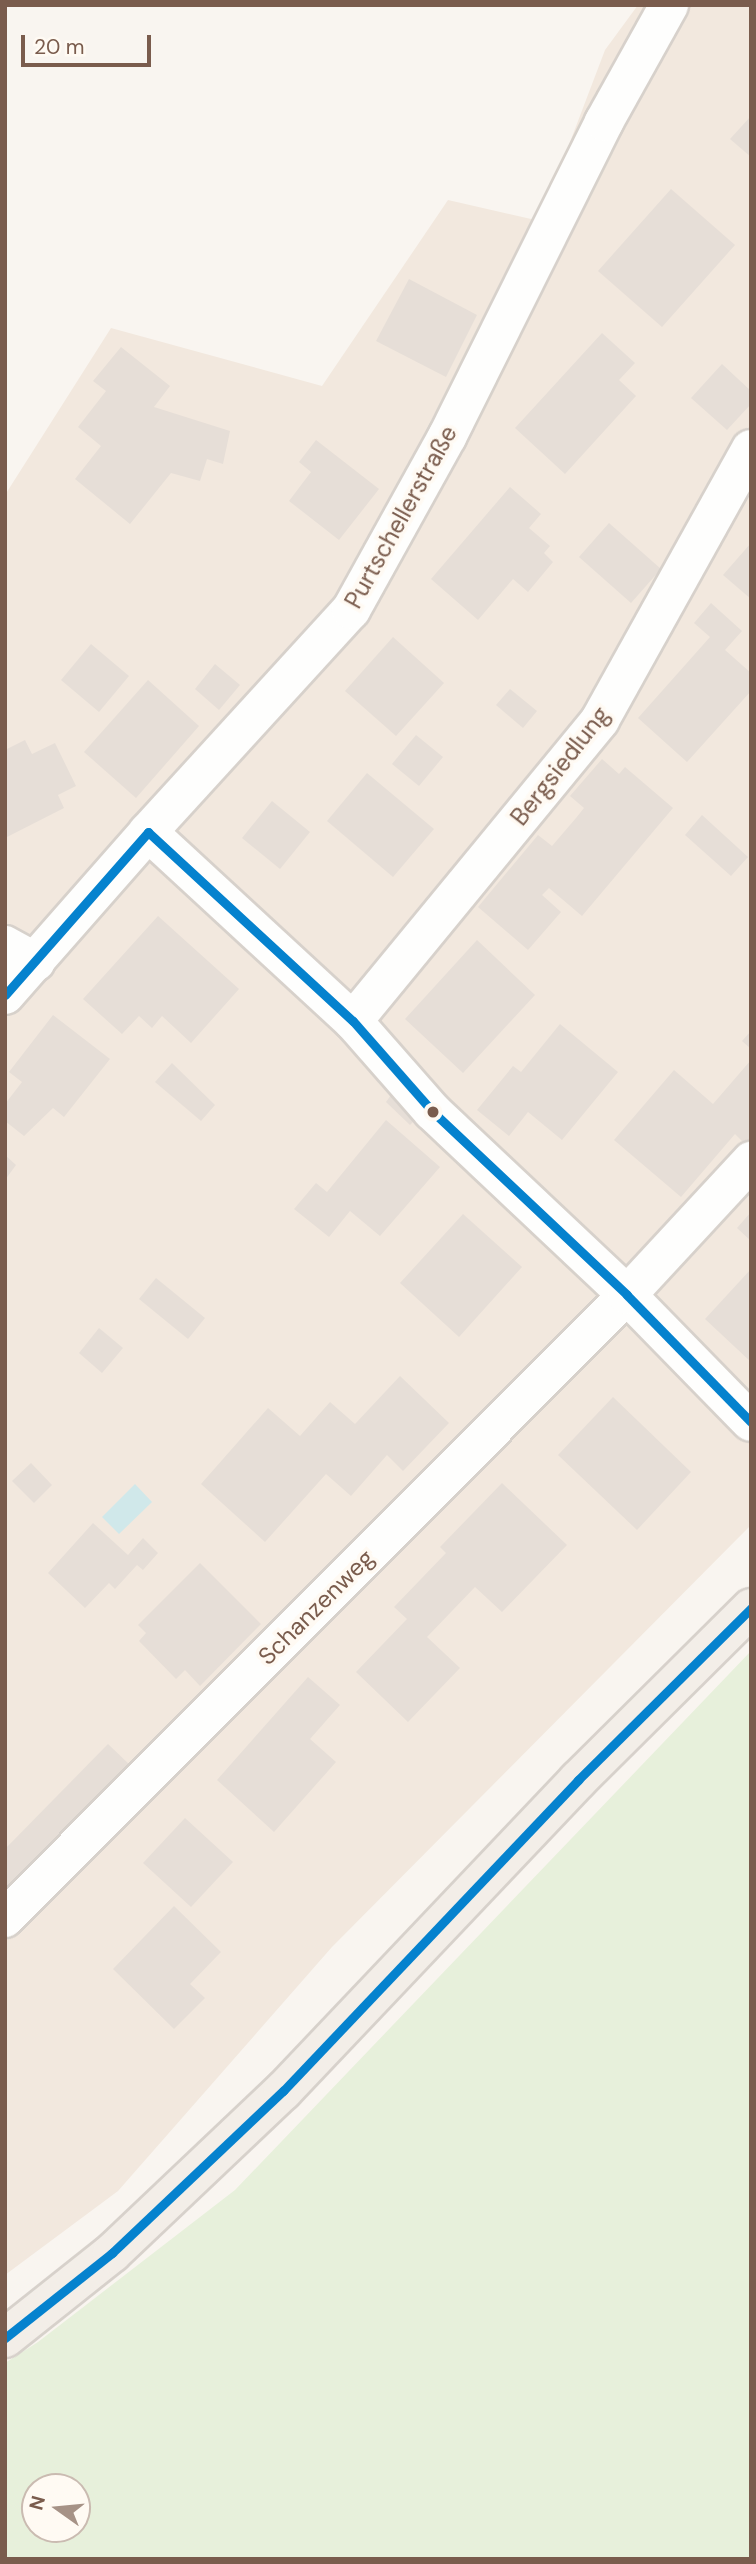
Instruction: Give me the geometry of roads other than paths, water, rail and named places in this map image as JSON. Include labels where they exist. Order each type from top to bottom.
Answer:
[{"type":"main road","points":[[5,2338],[112,2253],[283,2091],[578,1780],[751,1608]]},
{"type":"street","name":"Purtschellerstraße","points":[[5,995],[20,953],[148,832],[351,610],[447,437],[604,122],[669,5]]},
{"type":"street","name":"Bergsiedlung","points":[[353,1021],[600,720],[751,449]]},
{"type":"street","points":[[148,832],[353,1021],[432,1111],[627,1296],[751,1422]]},
{"type":"street","points":[[627,1296],[751,1161]]},
{"type":"street","name":"Schanzenweg","points":[[5,1918],[627,1296]]},
{"type":"water","points":[[135,1484],[152,1502],[119,1534],[102,1517]]}]
